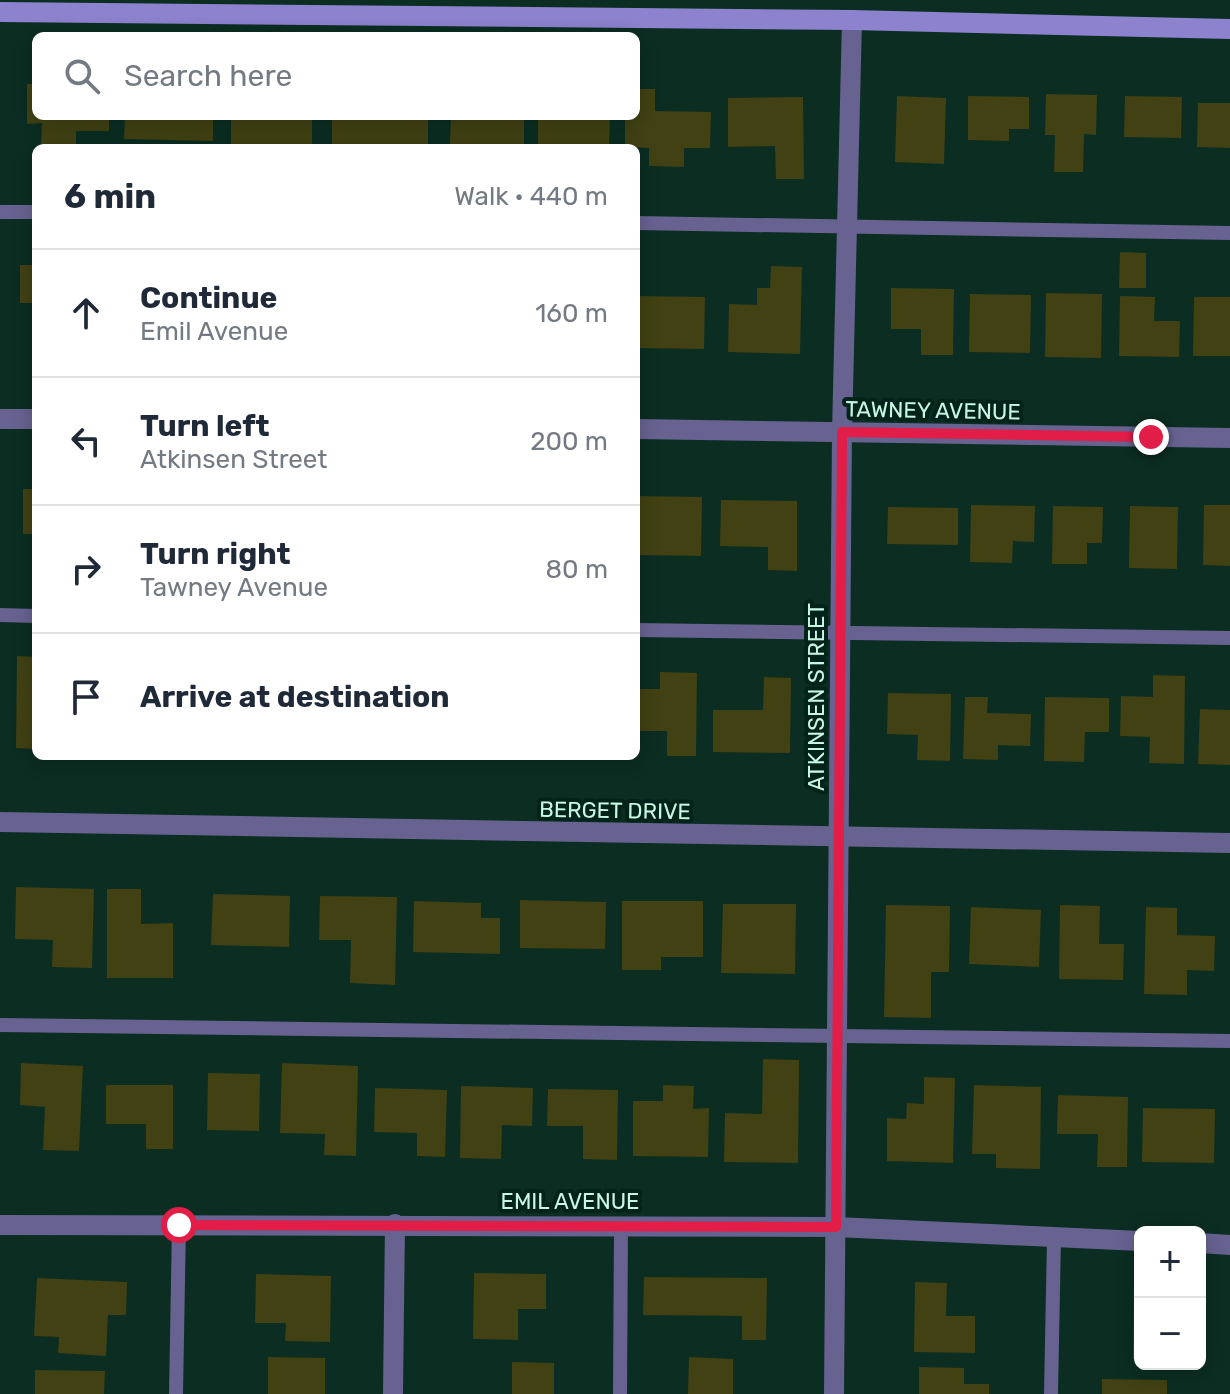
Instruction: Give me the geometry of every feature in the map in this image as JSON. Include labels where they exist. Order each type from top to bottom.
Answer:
[{"type":"street","points":[[0,12],[852,10],[1230,29]]},
{"type":"street","name":"ATKINSEN STREET","points":[[834,1394],[842,432],[852,10]]},
{"type":"street","points":[[0,419],[32,419]]},
{"type":"street","name":"TAWNEY AVENUE","points":[[640,429],[1230,438]]},
{"type":"street","name":"BERGET DRIVE","points":[[0,822],[1230,843]]},
{"type":"street","points":[[393,1394],[395,1224]]},
{"type":"street","name":"EMIL AVENUE","points":[[0,1225],[836,1227],[1134,1241]]},
{"type":"street","points":[[1206,1243],[1230,1245]]},
{"type":"lane","points":[[0,212],[32,212]]},
{"type":"lane","points":[[640,223],[1230,233]]},
{"type":"lane","points":[[0,615],[32,616]]},
{"type":"lane","points":[[640,630],[1230,638]]},
{"type":"lane","points":[[0,1025],[1230,1041]]},
{"type":"lane","points":[[176,1394],[179,1225]]},
{"type":"lane","points":[[620,1394],[621,1226]]},
{"type":"lane","points":[[1051,1394],[1054,1237]]},
{"type":"building","points":[[27,84],[32,84],[32,120],[109,120],[109,131],[76,131],[76,144],[41,144],[42,123],[27,124]]},
{"type":"building","points":[[640,89],[655,89],[655,111],[711,112],[710,148],[684,148],[684,167],[649,166],[649,148],[640,148],[640,144],[625,144],[625,120],[640,120]]},
{"type":"building","points":[[1046,94],[1097,95],[1096,135],[1084,134],[1083,172],[1054,172],[1055,135],[1045,135]]},
{"type":"building","points":[[897,96],[946,98],[944,164],[895,162]]},
{"type":"building","points":[[968,96],[1029,97],[1029,129],[1009,129],[1009,141],[968,140]]},
{"type":"building","points":[[1125,96],[1182,97],[1181,138],[1124,137]]},
{"type":"building","points":[[803,97],[804,179],[776,179],[775,146],[728,147],[728,98]]},
{"type":"building","points":[[1198,103],[1230,103],[1230,148],[1197,147]]},
{"type":"building","points":[[125,120],[213,120],[213,141],[124,139]]},
{"type":"building","points":[[231,120],[312,120],[312,144],[231,144]]},
{"type":"building","points":[[332,120],[428,120],[428,144],[332,144]]},
{"type":"building","points":[[451,120],[524,120],[524,144],[450,144]]},
{"type":"building","points":[[538,120],[610,120],[609,144],[538,144]]},
{"type":"building","points":[[1120,252],[1146,253],[1146,288],[1119,288]]},
{"type":"building","points":[[20,265],[32,265],[32,303],[20,303]]},
{"type":"building","points":[[771,266],[802,267],[800,354],[728,352],[729,304],[757,305],[757,288],[770,288]]},
{"type":"building","points":[[891,288],[954,289],[953,355],[921,355],[921,329],[891,329]]},
{"type":"building","points":[[1046,293],[1102,294],[1101,358],[1045,357]]},
{"type":"building","points":[[970,294],[1031,295],[1030,353],[969,352]]},
{"type":"building","points":[[640,296],[705,297],[704,349],[640,348]]},
{"type":"building","points":[[1120,296],[1155,297],[1154,321],[1180,321],[1179,357],[1119,356]]},
{"type":"building","points":[[1194,297],[1230,297],[1230,356],[1193,356]]},
{"type":"building","points":[[23,489],[32,489],[32,534],[23,534]]},
{"type":"building","points":[[640,496],[702,497],[701,556],[640,555]]},
{"type":"building","points":[[721,500],[797,501],[797,571],[768,570],[768,547],[720,546]]},
{"type":"building","points":[[971,505],[1035,506],[1034,542],[1013,541],[1012,563],[970,562]]},
{"type":"building","points":[[1204,505],[1230,505],[1230,566],[1203,565]]},
{"type":"building","points":[[1053,506],[1103,507],[1102,543],[1087,543],[1087,564],[1052,564]]},
{"type":"building","points":[[1130,506],[1178,507],[1177,569],[1129,568]]},
{"type":"building","points":[[888,507],[958,508],[958,545],[887,544]]},
{"type":"building","points":[[17,656],[32,657],[32,749],[16,748]]},
{"type":"building","points":[[660,672],[697,673],[696,756],[667,756],[667,731],[640,731],[640,689],[660,689]]},
{"type":"building","points":[[1153,675],[1185,676],[1184,764],[1149,763],[1150,737],[1120,736],[1121,696],[1153,697]]},
{"type":"building","points":[[764,677],[791,678],[790,753],[713,752],[713,710],[763,710]]},
{"type":"building","points":[[888,693],[951,694],[950,761],[917,760],[918,735],[887,734]]},
{"type":"building","points":[[965,697],[988,697],[987,713],[1031,714],[1030,746],[998,745],[998,760],[963,759]]},
{"type":"building","points":[[1045,697],[1109,698],[1109,732],[1085,732],[1084,762],[1044,761]]},
{"type":"building","points":[[1200,709],[1230,710],[1230,765],[1198,764]]},
{"type":"building","points":[[16,887],[94,889],[92,968],[52,967],[53,940],[15,939]]},
{"type":"building","points":[[107,889],[141,889],[141,924],[173,923],[173,978],[107,978]]},
{"type":"building","points":[[213,894],[290,896],[289,947],[211,945]]},
{"type":"building","points":[[320,896],[397,897],[395,985],[350,983],[351,940],[319,940]]},
{"type":"building","points":[[520,900],[606,902],[605,949],[520,948]]},
{"type":"building","points":[[414,901],[481,903],[481,918],[500,918],[500,954],[413,952]]},
{"type":"building","points":[[622,901],[703,901],[703,957],[661,957],[661,970],[622,970]]},
{"type":"building","points":[[723,904],[796,904],[795,974],[721,973]]},
{"type":"building","points":[[886,905],[950,906],[949,972],[931,972],[931,1018],[884,1017]]},
{"type":"building","points":[[1060,905],[1100,906],[1099,944],[1124,944],[1123,980],[1059,979]]},
{"type":"building","points":[[971,907],[1041,910],[1039,967],[969,964]]},
{"type":"building","points":[[1146,907],[1177,908],[1177,935],[1215,936],[1214,971],[1187,970],[1187,995],[1144,994]]},
{"type":"building","points":[[763,1059],[799,1060],[798,1163],[724,1162],[725,1113],[762,1114]]},
{"type":"building","points":[[21,1063],[83,1066],[79,1151],[43,1150],[45,1107],[20,1105]]},
{"type":"building","points":[[282,1063],[358,1066],[356,1156],[324,1155],[325,1134],[280,1133]]},
{"type":"building","points":[[208,1073],[260,1074],[259,1131],[207,1130]]},
{"type":"building","points":[[924,1077],[955,1078],[953,1163],[887,1161],[887,1118],[906,1119],[907,1103],[924,1104]]},
{"type":"building","points":[[106,1085],[173,1085],[173,1149],[146,1149],[146,1124],[106,1124]]},
{"type":"building","points":[[663,1085],[694,1086],[693,1109],[709,1108],[708,1157],[633,1156],[633,1101],[663,1101]]},
{"type":"building","points":[[974,1085],[1041,1087],[1040,1169],[996,1168],[996,1154],[972,1154]]},
{"type":"building","points":[[461,1086],[533,1088],[532,1126],[502,1125],[501,1159],[460,1158]]},
{"type":"building","points":[[375,1088],[447,1090],[445,1157],[417,1156],[417,1133],[374,1132]]},
{"type":"building","points":[[548,1089],[618,1090],[617,1160],[583,1159],[583,1126],[547,1126]]},
{"type":"building","points":[[1058,1095],[1128,1097],[1127,1167],[1097,1167],[1098,1134],[1057,1134]]},
{"type":"building","points":[[1143,1108],[1215,1109],[1214,1163],[1142,1162]]},
{"type":"building","points":[[474,1273],[546,1274],[546,1309],[518,1309],[518,1340],[473,1339]]},
{"type":"building","points":[[256,1274],[331,1276],[330,1342],[285,1341],[286,1323],[255,1323]]},
{"type":"building","points":[[644,1277],[767,1278],[766,1340],[742,1340],[742,1316],[643,1315]]},
{"type":"building","points":[[37,1278],[127,1282],[126,1315],[108,1315],[106,1356],[58,1353],[59,1337],[34,1336]]},
{"type":"building","points":[[915,1282],[947,1283],[946,1316],[975,1316],[975,1353],[914,1352]]},
{"type":"building","points":[[268,1357],[325,1358],[325,1394],[268,1394]]},
{"type":"building","points":[[689,1357],[733,1359],[733,1394],[688,1394]]},
{"type":"building","points":[[512,1362],[554,1363],[554,1394],[512,1394]]},
{"type":"building","points":[[919,1367],[964,1368],[964,1384],[989,1384],[989,1394],[919,1394]]},
{"type":"building","points":[[35,1370],[105,1371],[104,1394],[35,1394]]},
{"type":"building","points":[[1102,1379],[1167,1380],[1167,1394],[1102,1394]]},
{"type":"route","points":[[179,1225],[836,1227],[842,432],[1151,437]]}]
